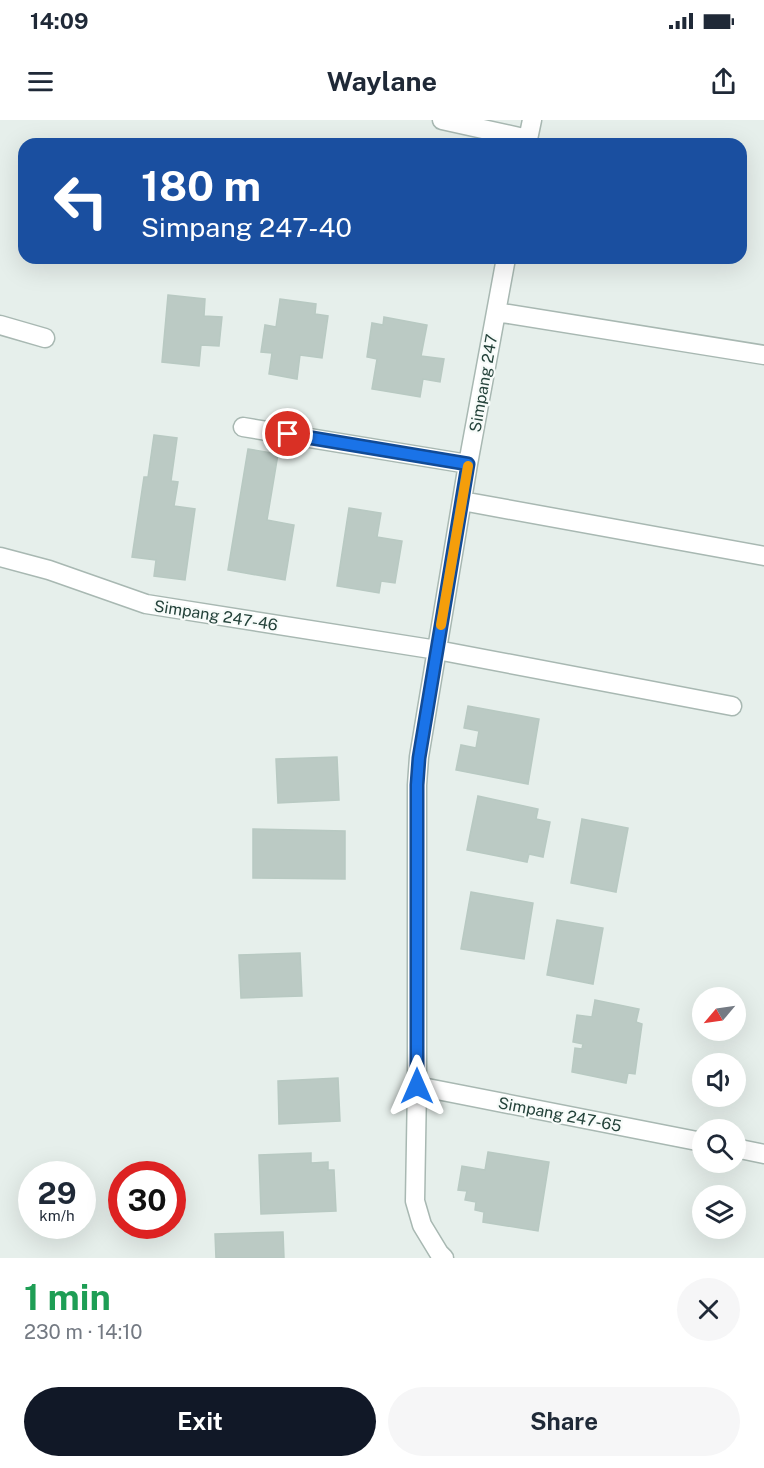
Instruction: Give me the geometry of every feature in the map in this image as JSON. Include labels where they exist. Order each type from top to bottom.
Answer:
[{"type":"street","points":[[442,120],[516,138]]},
{"type":"street","points":[[529,138],[532,120]]},
{"type":"street","name":"Simpang 247","points":[[444,1258],[422,1225],[415,1201],[417,785],[419,758],[468,464],[505,264]]},
{"type":"street","points":[[496,312],[764,355]]},
{"type":"street","points":[[0,325],[45,338]]},
{"type":"street","points":[[243,427],[468,464]]},
{"type":"street","points":[[462,501],[764,556]]},
{"type":"street","name":"Simpang 247-46","points":[[0,557],[49,570],[146,604],[437,650]]},
{"type":"street","points":[[437,650],[732,706]]},
{"type":"street","name":"Simpang 247-65","points":[[417,1086],[692,1140]]},
{"type":"street","points":[[746,1150],[764,1154]]},
{"type":"building","points":[[168,295],[205,299],[204,316],[222,317],[219,346],[201,345],[199,366],[162,362]]},
{"type":"building","points":[[280,299],[316,304],[315,314],[328,316],[322,358],[300,355],[297,379],[269,374],[272,353],[261,352],[265,325],[276,327]]},
{"type":"building","points":[[384,317],[427,325],[421,356],[444,359],[440,382],[423,379],[420,397],[372,389],[377,359],[367,357],[372,323],[383,325]]},
{"type":"building","points":[[154,435],[177,438],[171,481],[178,482],[174,506],[195,509],[185,580],[154,576],[156,560],[132,557],[144,477],[148,477]]},
{"type":"building","points":[[248,449],[278,454],[267,520],[294,525],[285,580],[228,570]]},
{"type":"building","points":[[349,508],[381,513],[377,537],[402,541],[395,583],[381,581],[379,593],[337,586]]},
{"type":"building","points":[[468,706],[539,719],[528,784],[456,770],[461,745],[476,748],[479,731],[464,728]]},
{"type":"building","points":[[337,757],[339,800],[278,803],[276,759]]},
{"type":"building","points":[[478,796],[538,809],[536,819],[550,822],[543,857],[529,854],[527,862],[467,850]]},
{"type":"building","points":[[582,819],[628,828],[616,892],[571,883]]},
{"type":"building","points":[[253,829],[345,831],[345,879],[253,878]]},
{"type":"building","points":[[471,892],[533,903],[524,959],[461,949]]},
{"type":"building","points":[[557,920],[603,928],[593,984],[547,975]]},
{"type":"building","points":[[300,953],[302,996],[241,998],[239,955]]},
{"type":"building","points":[[595,1000],[639,1009],[636,1022],[642,1024],[635,1074],[628,1073],[626,1083],[572,1072],[575,1048],[582,1049],[583,1044],[573,1042],[577,1015],[592,1017]]},
{"type":"building","points":[[338,1078],[340,1121],[279,1124],[278,1081]]},
{"type":"building","points":[[488,1152],[549,1162],[538,1231],[483,1222],[484,1212],[475,1210],[476,1202],[465,1200],[467,1191],[458,1190],[462,1166],[485,1170]]},
{"type":"building","points":[[311,1153],[311,1163],[328,1162],[328,1170],[334,1170],[336,1211],[261,1214],[259,1155]]},
{"type":"building","points":[[283,1232],[284,1258],[216,1258],[215,1234]]},
{"type":"slow traffic","points":[[441,625],[468,466]]},
{"type":"route","points":[[288,434],[468,464],[419,758],[417,785],[417,1086]]}]
